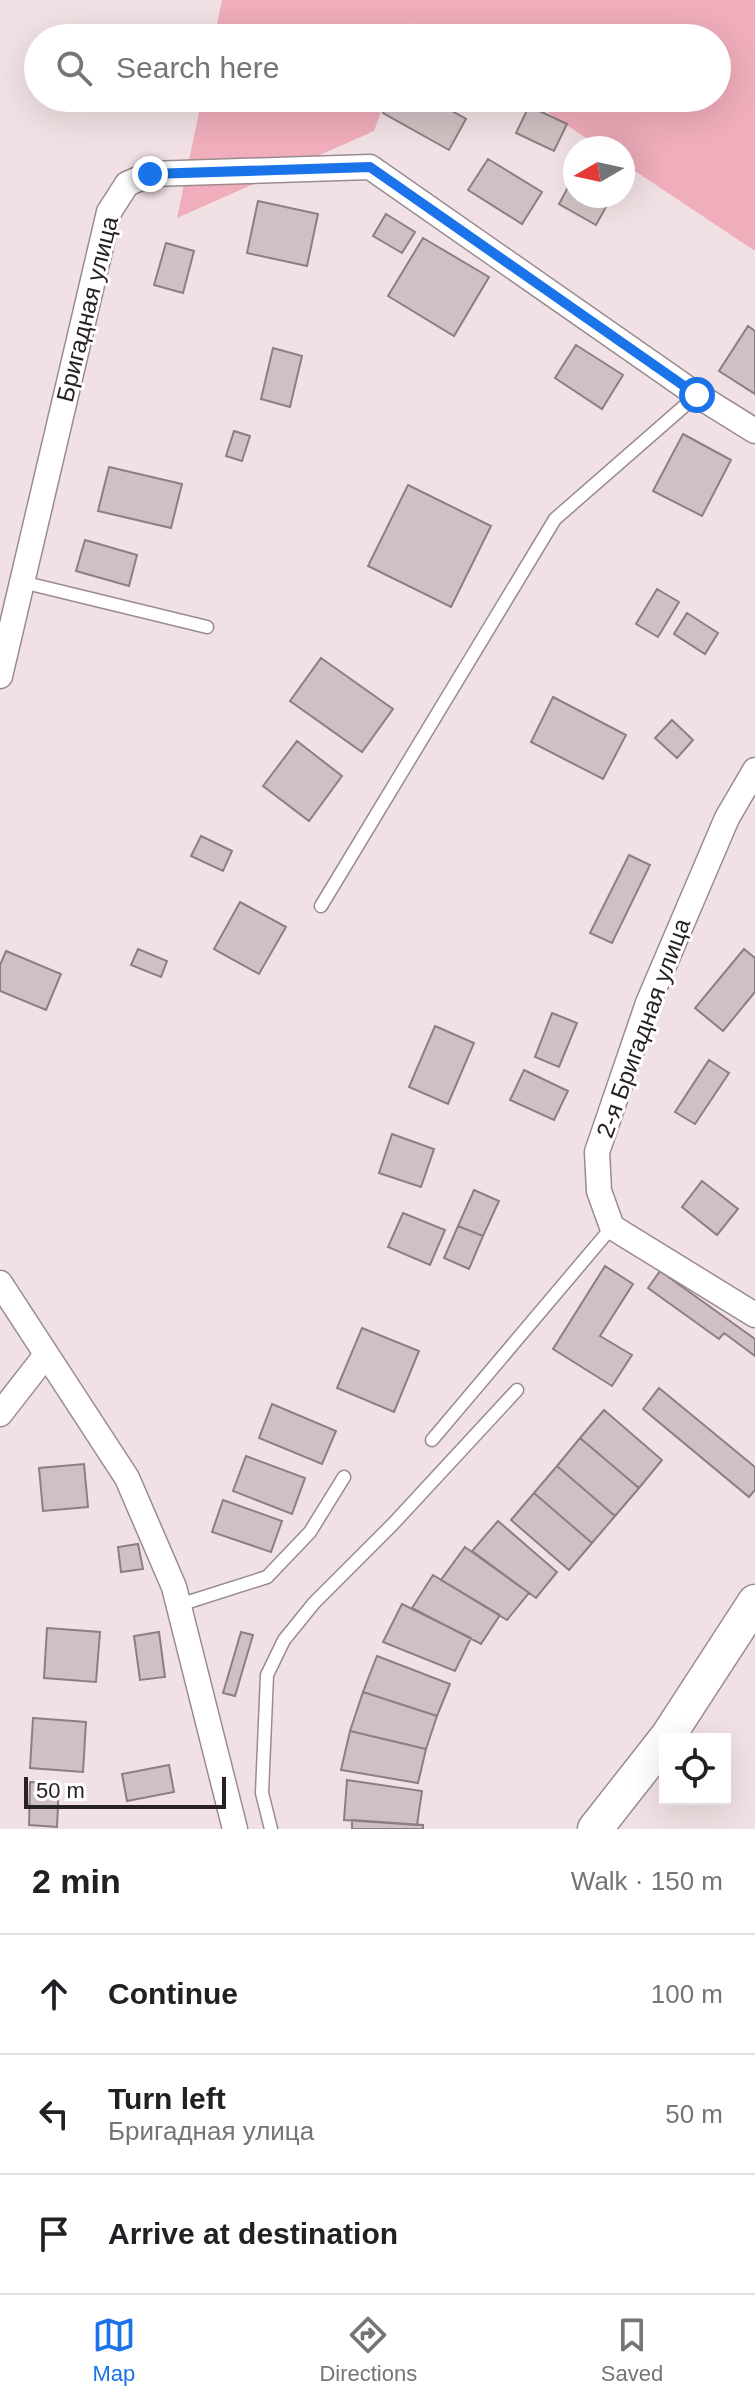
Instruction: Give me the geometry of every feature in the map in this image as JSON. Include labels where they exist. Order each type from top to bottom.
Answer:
[{"type":"main road","points":[[595,1829],[668,1736],[755,1602]]},
{"type":"street","name":"Бригадная улица","points":[[0,676],[109,212],[127,184],[150,174],[370,167],[697,395]]},
{"type":"street","points":[[697,395],[755,431]]},
{"type":"street","name":"2-я Бригадная улица","points":[[612,1227],[599,1191],[597,1152],[648,1003],[727,818],[755,770]]},
{"type":"street","points":[[612,1227],[755,1315]]},
{"type":"street","points":[[0,1283],[127,1478],[174,1587],[235,1829]]},
{"type":"street","points":[[0,1414],[46,1355]]},
{"type":"lane","points":[[321,906],[555,519],[697,395]]},
{"type":"lane","points":[[22,582],[207,627]]},
{"type":"lane","points":[[432,1440],[612,1227]]},
{"type":"lane","points":[[271,1829],[262,1793],[267,1675],[284,1640],[314,1603],[392,1525],[517,1390]]},
{"type":"lane","points":[[179,1605],[267,1577],[310,1532],[344,1477]]},
{"type":"shaded area","points":[[222,0],[755,0],[755,251],[635,171],[635,136],[583,136],[547,112],[731,112],[731,24],[217,24]]},
{"type":"shaded area","points":[[199,112],[381,112],[374,131],[177,218]]},
{"type":"building","points":[[454,112],[466,119],[449,150],[383,113]]},
{"type":"building","points":[[526,112],[542,112],[567,124],[554,151],[516,133]]},
{"type":"building","points":[[488,159],[542,192],[522,224],[468,190]]},
{"type":"building","points":[[258,201],[318,214],[307,266],[247,253]]},
{"type":"building","points":[[566,208],[605,208],[596,225]]},
{"type":"building","points":[[386,214],[415,232],[402,253],[373,236]]},
{"type":"building","points":[[423,238],[489,277],[454,336],[388,296]]},
{"type":"building","points":[[166,243],[194,251],[183,293],[154,285]]},
{"type":"building","points":[[748,326],[755,331],[755,394],[719,371]]},
{"type":"building","points":[[576,345],[623,375],[602,409],[555,378]]},
{"type":"building","points":[[273,348],[302,356],[290,407],[261,399]]},
{"type":"building","points":[[234,431],[250,436],[242,461],[226,456]]},
{"type":"building","points":[[683,434],[731,460],[702,516],[653,491]]},
{"type":"building","points":[[109,467],[182,484],[171,528],[98,511]]},
{"type":"building","points":[[408,485],[491,526],[451,607],[368,566]]},
{"type":"building","points":[[85,540],[137,555],[129,586],[76,571]]},
{"type":"building","points":[[657,589],[679,602],[658,637],[636,624]]},
{"type":"building","points":[[687,613],[718,633],[705,654],[674,634]]},
{"type":"building","points":[[321,658],[393,709],[362,752],[290,701]]},
{"type":"building","points":[[553,697],[626,735],[603,779],[531,742]]},
{"type":"building","points":[[672,720],[693,740],[677,758],[655,738]]},
{"type":"building","points":[[297,741],[342,776],[309,821],[263,786]]},
{"type":"building","points":[[201,836],[232,851],[223,871],[191,856]]},
{"type":"building","points":[[629,855],[650,865],[612,943],[590,933]]},
{"type":"building","points":[[240,902],[286,927],[259,974],[214,949]]},
{"type":"building","points":[[138,949],[167,961],[161,977],[131,965]]},
{"type":"building","points":[[744,949],[755,958],[755,992],[723,1031],[695,1008]]},
{"type":"building","points":[[6,951],[61,974],[46,1010],[0,991],[0,965]]},
{"type":"building","points":[[552,1013],[577,1023],[559,1067],[535,1057]]},
{"type":"building","points":[[435,1026],[474,1043],[448,1104],[409,1087]]},
{"type":"building","points":[[709,1060],[729,1073],[695,1124],[675,1112]]},
{"type":"building","points":[[524,1070],[568,1091],[554,1120],[510,1100]]},
{"type":"building","points":[[392,1134],[434,1149],[421,1187],[379,1173]]},
{"type":"building","points":[[702,1181],[738,1209],[717,1235],[682,1207]]},
{"type":"building","points":[[474,1190],[499,1201],[483,1236],[458,1226]]},
{"type":"building","points":[[403,1213],[445,1230],[430,1265],[388,1247]]},
{"type":"building","points":[[458,1226],[483,1236],[469,1269],[444,1258]]},
{"type":"building","points":[[605,1266],[633,1284],[600,1336],[632,1355],[612,1386],[553,1349]]},
{"type":"building","points":[[660,1271],[755,1339],[755,1356],[724,1333],[719,1339],[648,1288]]},
{"type":"building","points":[[362,1328],[419,1351],[394,1412],[337,1388]]},
{"type":"building","points":[[659,1388],[755,1467],[755,1490],[749,1497],[643,1409]]},
{"type":"building","points":[[272,1404],[336,1431],[322,1464],[259,1438]]},
{"type":"building","points":[[604,1410],[662,1460],[639,1488],[580,1438]]},
{"type":"building","points":[[580,1438],[639,1488],[615,1516],[557,1466]]},
{"type":"building","points":[[246,1456],[305,1478],[292,1514],[233,1491]]},
{"type":"building","points":[[84,1464],[88,1507],[43,1511],[39,1468]]},
{"type":"building","points":[[557,1466],[615,1516],[592,1543],[534,1493]]},
{"type":"building","points":[[534,1493],[592,1543],[569,1570],[511,1520]]},
{"type":"building","points":[[223,1500],[282,1521],[271,1552],[212,1532]]},
{"type":"building","points":[[498,1521],[557,1572],[536,1598],[472,1551]]},
{"type":"building","points":[[138,1544],[143,1569],[121,1572],[118,1547]]},
{"type":"building","points":[[465,1547],[529,1593],[507,1620],[441,1580]]},
{"type":"building","points":[[433,1575],[500,1615],[481,1644],[412,1608]]},
{"type":"building","points":[[402,1604],[471,1638],[455,1671],[383,1642]]},
{"type":"building","points":[[47,1628],[100,1632],[96,1682],[44,1678]]},
{"type":"building","points":[[159,1632],[165,1677],[140,1680],[134,1636]]},
{"type":"building","points":[[241,1632],[253,1635],[235,1696],[223,1693]]},
{"type":"building","points":[[377,1656],[450,1684],[437,1716],[363,1692]]},
{"type":"building","points":[[363,1692],[437,1716],[426,1749],[350,1731]]},
{"type":"building","points":[[33,1718],[86,1722],[83,1772],[30,1768]]},
{"type":"building","points":[[350,1731],[426,1749],[418,1783],[341,1770]]},
{"type":"building","points":[[169,1765],[174,1792],[127,1801],[122,1774]]},
{"type":"building","points":[[347,1780],[422,1791],[417,1825],[344,1820]]},
{"type":"building","points":[[30,1782],[59,1783],[57,1827],[29,1825]]},
{"type":"building","points":[[352,1820],[423,1825],[423,1829],[352,1829]]},
{"type":"route","points":[[150,174],[370,167],[697,395]]}]
